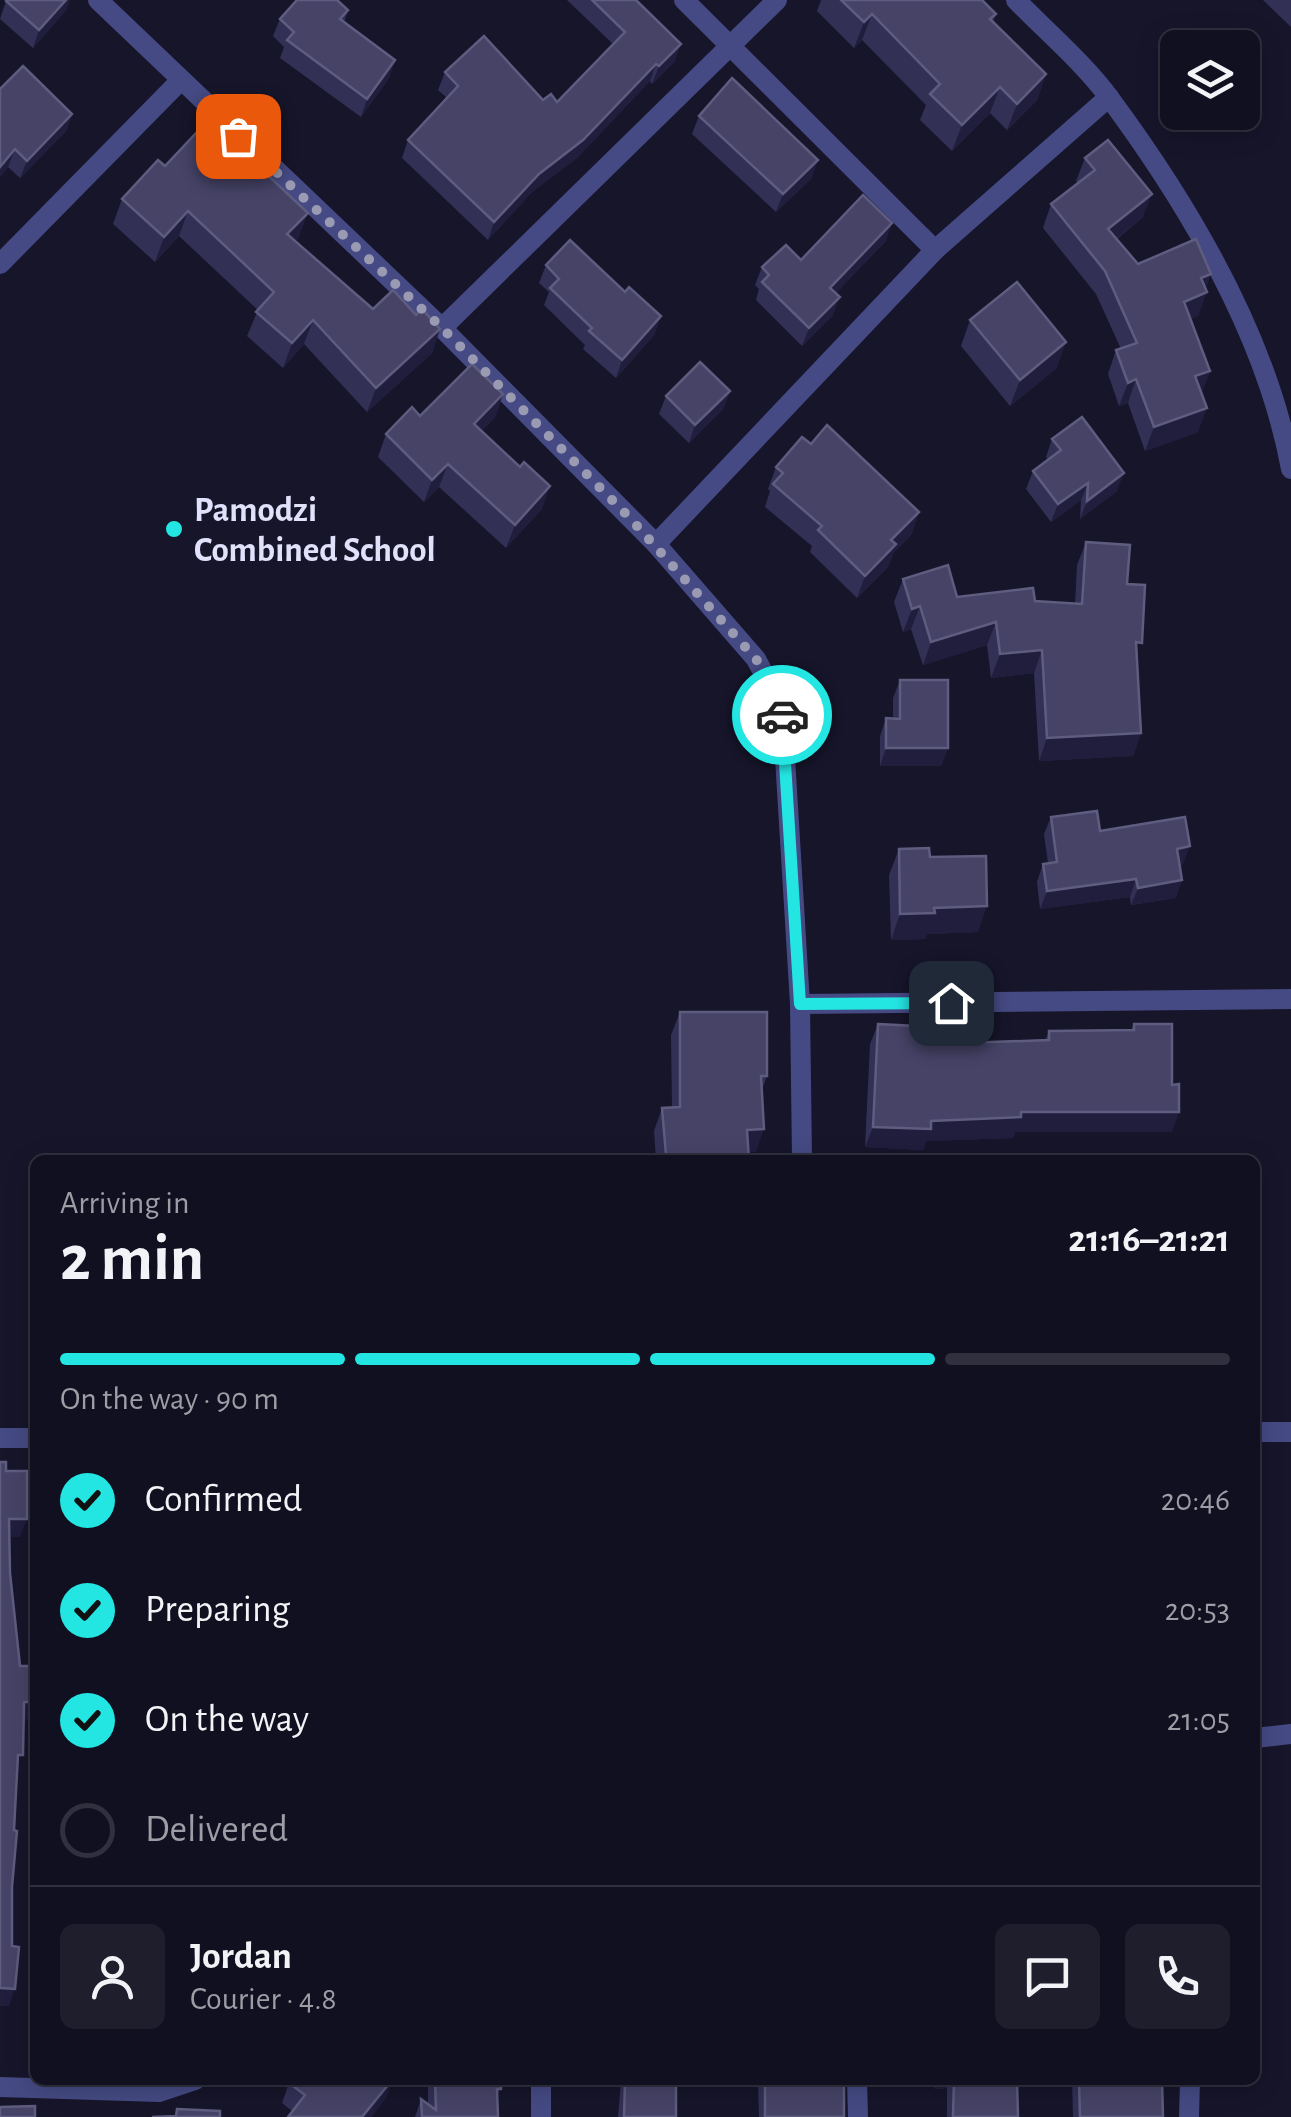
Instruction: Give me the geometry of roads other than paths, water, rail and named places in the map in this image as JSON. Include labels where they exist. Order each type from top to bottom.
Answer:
[{"type":"street","points":[[98,0],[442,328],[656,544],[756,659],[782,708],[800,1004],[802,1155]]},
{"type":"street","points":[[684,0],[936,250]]},
{"type":"street","points":[[442,328],[777,0]]},
{"type":"street","points":[[1016,0],[1109,97],[1197,230],[1241,314],[1284,429],[1291,469]]},
{"type":"street","points":[[0,264],[180,82]]},
{"type":"street","points":[[656,544],[936,250],[1109,97]]},
{"type":"street","points":[[800,1004],[1291,999]]},
{"type":"street","points":[[1260,1432],[1291,1432]]},
{"type":"street","points":[[0,1438],[30,1438]]},
{"type":"street","points":[[1260,1737],[1291,1734]]},
{"type":"street","points":[[0,2087],[159,2092],[180,2085]]},
{"type":"street","points":[[541,2085],[541,2117]]},
{"type":"street","points":[[857,2085],[858,2117]]},
{"type":"street","points":[[1189,2117],[1190,2085]]},
{"type":"place","name":"Pamodzi Combined School","points":[[174,529]]}]
